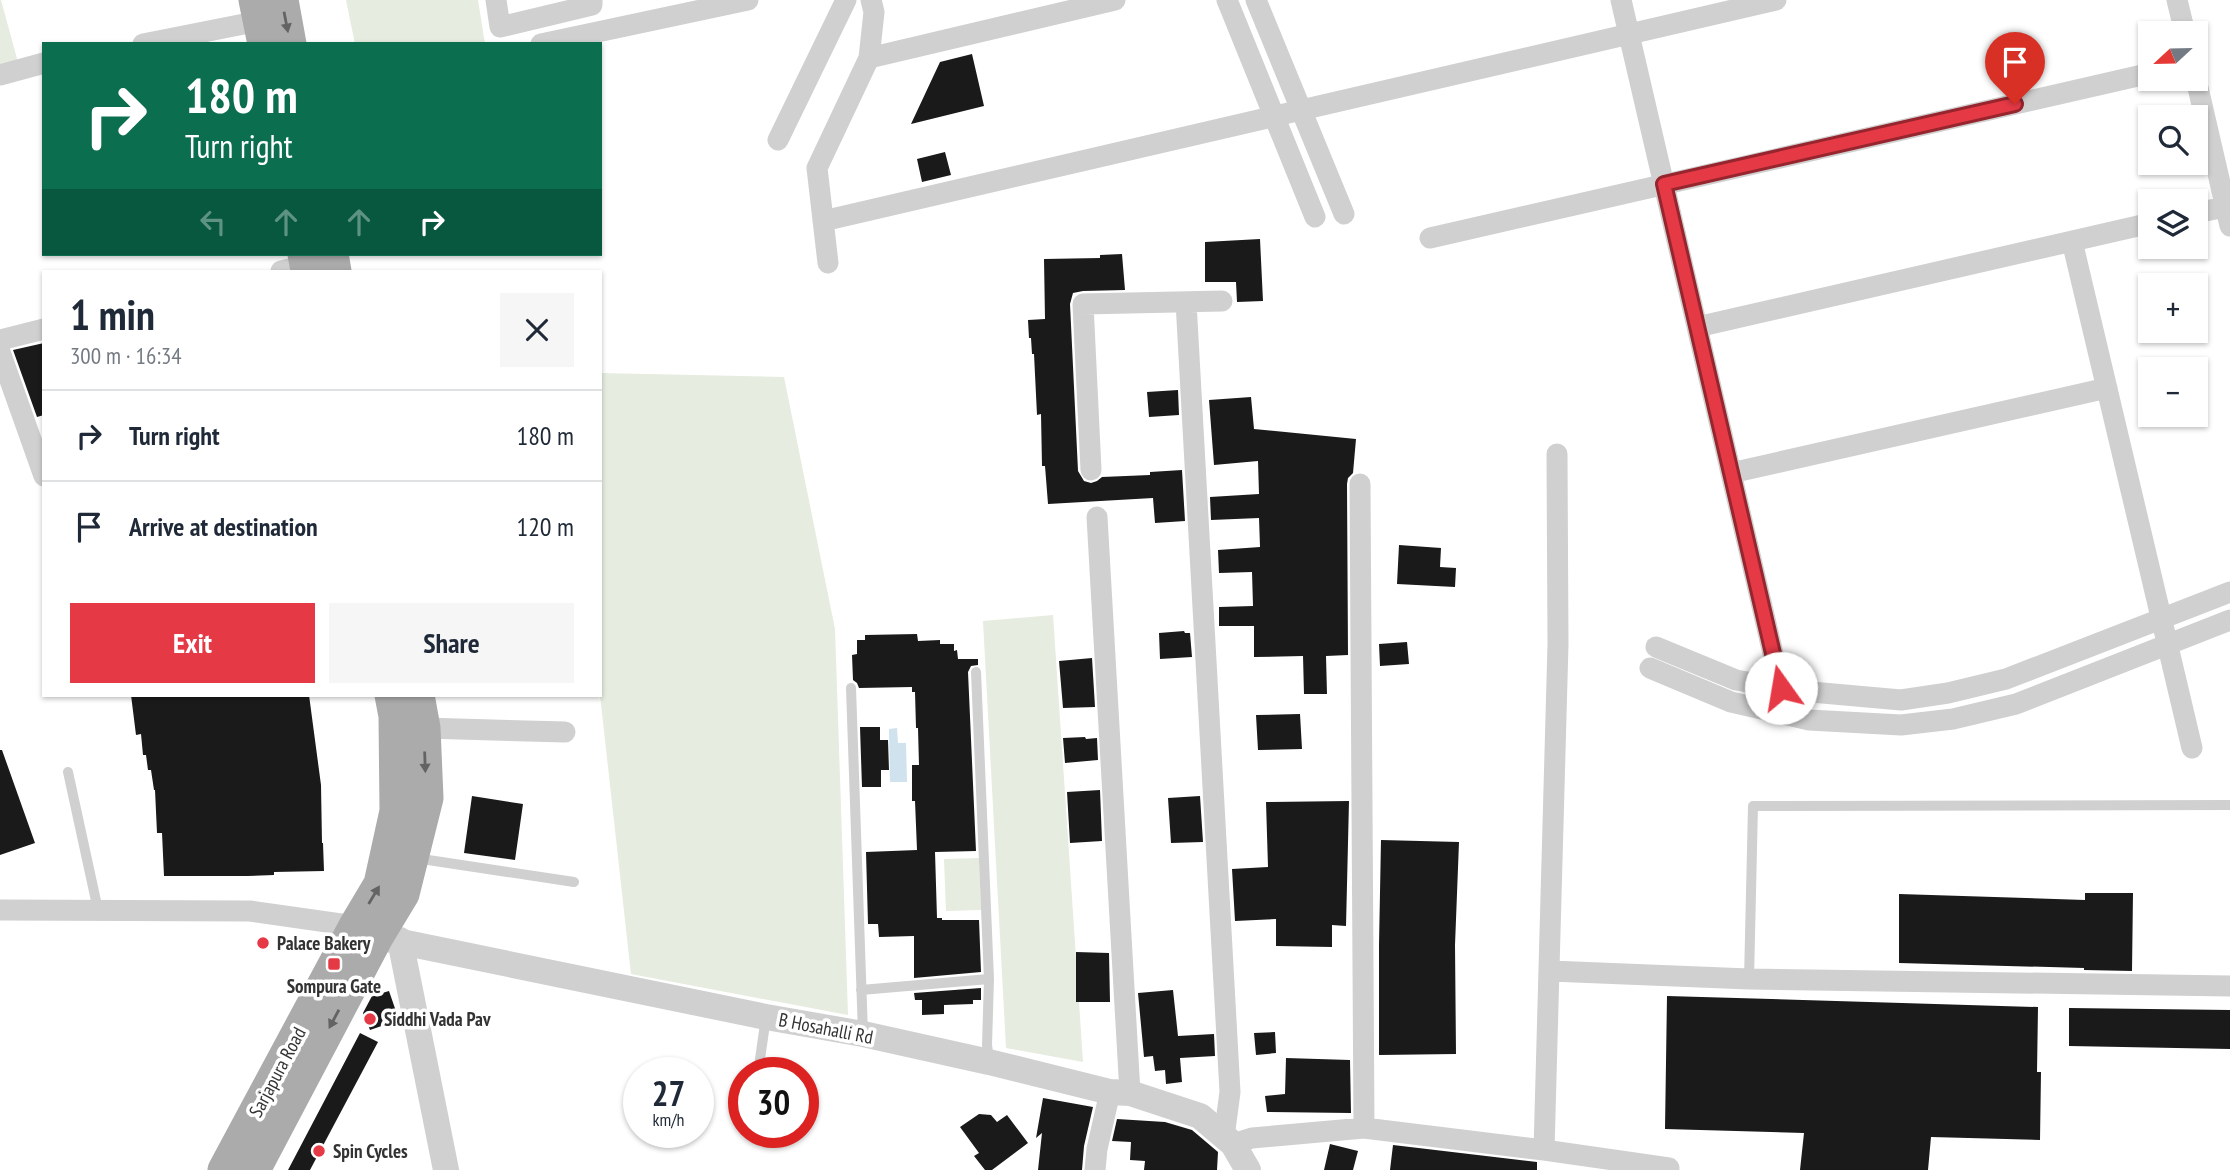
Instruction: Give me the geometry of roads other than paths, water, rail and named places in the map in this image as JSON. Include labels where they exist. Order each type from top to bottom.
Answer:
[{"type":"main road","points":[[265,16],[288,42]]},
{"type":"main road","name":"Sarjapura Road","points":[[254,1170],[378,934],[380,884],[396,811],[395,716],[391,697]]},
{"type":"main road","name":"Sarjapura Road","points":[[224,1170],[403,894],[427,799],[424,728],[418,697]]},
{"type":"street","points":[[496,0],[500,27],[592,5],[592,0]]},
{"type":"street","points":[[554,42],[748,0]]},
{"type":"street","points":[[778,140],[846,0]]},
{"type":"street","points":[[828,263],[817,168],[869,58],[874,12],[871,0]]},
{"type":"street","points":[[869,58],[1115,0]]},
{"type":"street","points":[[1227,0],[1315,217]]},
{"type":"street","points":[[1255,0],[1344,214]]},
{"type":"street","points":[[1621,0],[1781,688]]},
{"type":"street","points":[[823,221],[1776,0]]},
{"type":"street","points":[[2177,0],[2182,21]]},
{"type":"street","points":[[152,42],[265,16]]},
{"type":"street","points":[[0,75],[42,64]]},
{"type":"street","points":[[1430,237],[2138,76]]},
{"type":"street","points":[[2199,91],[2228,216],[2208,214]]},
{"type":"street","points":[[1697,327],[2138,226]]},
{"type":"street","points":[[2073,241],[2192,748]]},
{"type":"street","points":[[1091,470],[1083,304],[1222,301]]},
{"type":"street","points":[[1186,302],[1230,1092],[1229,1140],[1364,1128],[1669,1167]]},
{"type":"street","points":[[0,340],[42,330]]},
{"type":"street","points":[[0,352],[42,470]]},
{"type":"street","points":[[1731,473],[2107,388]]},
{"type":"street","points":[[1544,1150],[1558,644],[1557,453]]},
{"type":"street","points":[[1360,484],[1364,1128]]},
{"type":"street","points":[[1095,1170],[1097,1149],[1120,1093],[1097,517]]},
{"type":"street","points":[[1656,647],[1736,680],[1781,688],[1901,700],[1948,693],[2006,679],[2230,592]]},
{"type":"street","points":[[1650,668],[1731,702],[1809,720],[1901,725],[1953,719],[2016,704],[2230,620]]},
{"type":"street","points":[[424,728],[565,732]]},
{"type":"street","points":[[0,910],[250,911],[378,934],[446,1170]]},
{"type":"street","name":"B Hosahalli Rd","points":[[378,934],[766,1017],[863,1034],[1120,1093],[1200,1116],[1229,1140],[1248,1170]]},
{"type":"street","points":[[1550,971],[1749,979],[2230,986]]},
{"type":"lane","points":[[976,673],[989,979],[989,1062]]},
{"type":"lane","points":[[851,688],[863,1034]]},
{"type":"lane","points":[[68,772],[98,910]]},
{"type":"lane","points":[[1749,979],[1753,806],[2230,805]]},
{"type":"lane","points":[[412,857],[574,882]]},
{"type":"lane","points":[[861,990],[989,979]]},
{"type":"lane","points":[[760,1057],[766,1017]]},
{"type":"water","points":[[897,728],[898,743],[906,743],[907,782],[890,782],[889,729]]},
{"type":"place","name":"Palace Bakery","points":[[263,943]]},
{"type":"place","name":"Sompura Gate","points":[[334,964]]},
{"type":"place","name":"Siddhi Vada Pav","points":[[370,1019]]},
{"type":"place","name":"Spin Cycles","points":[[319,1151]]}]
